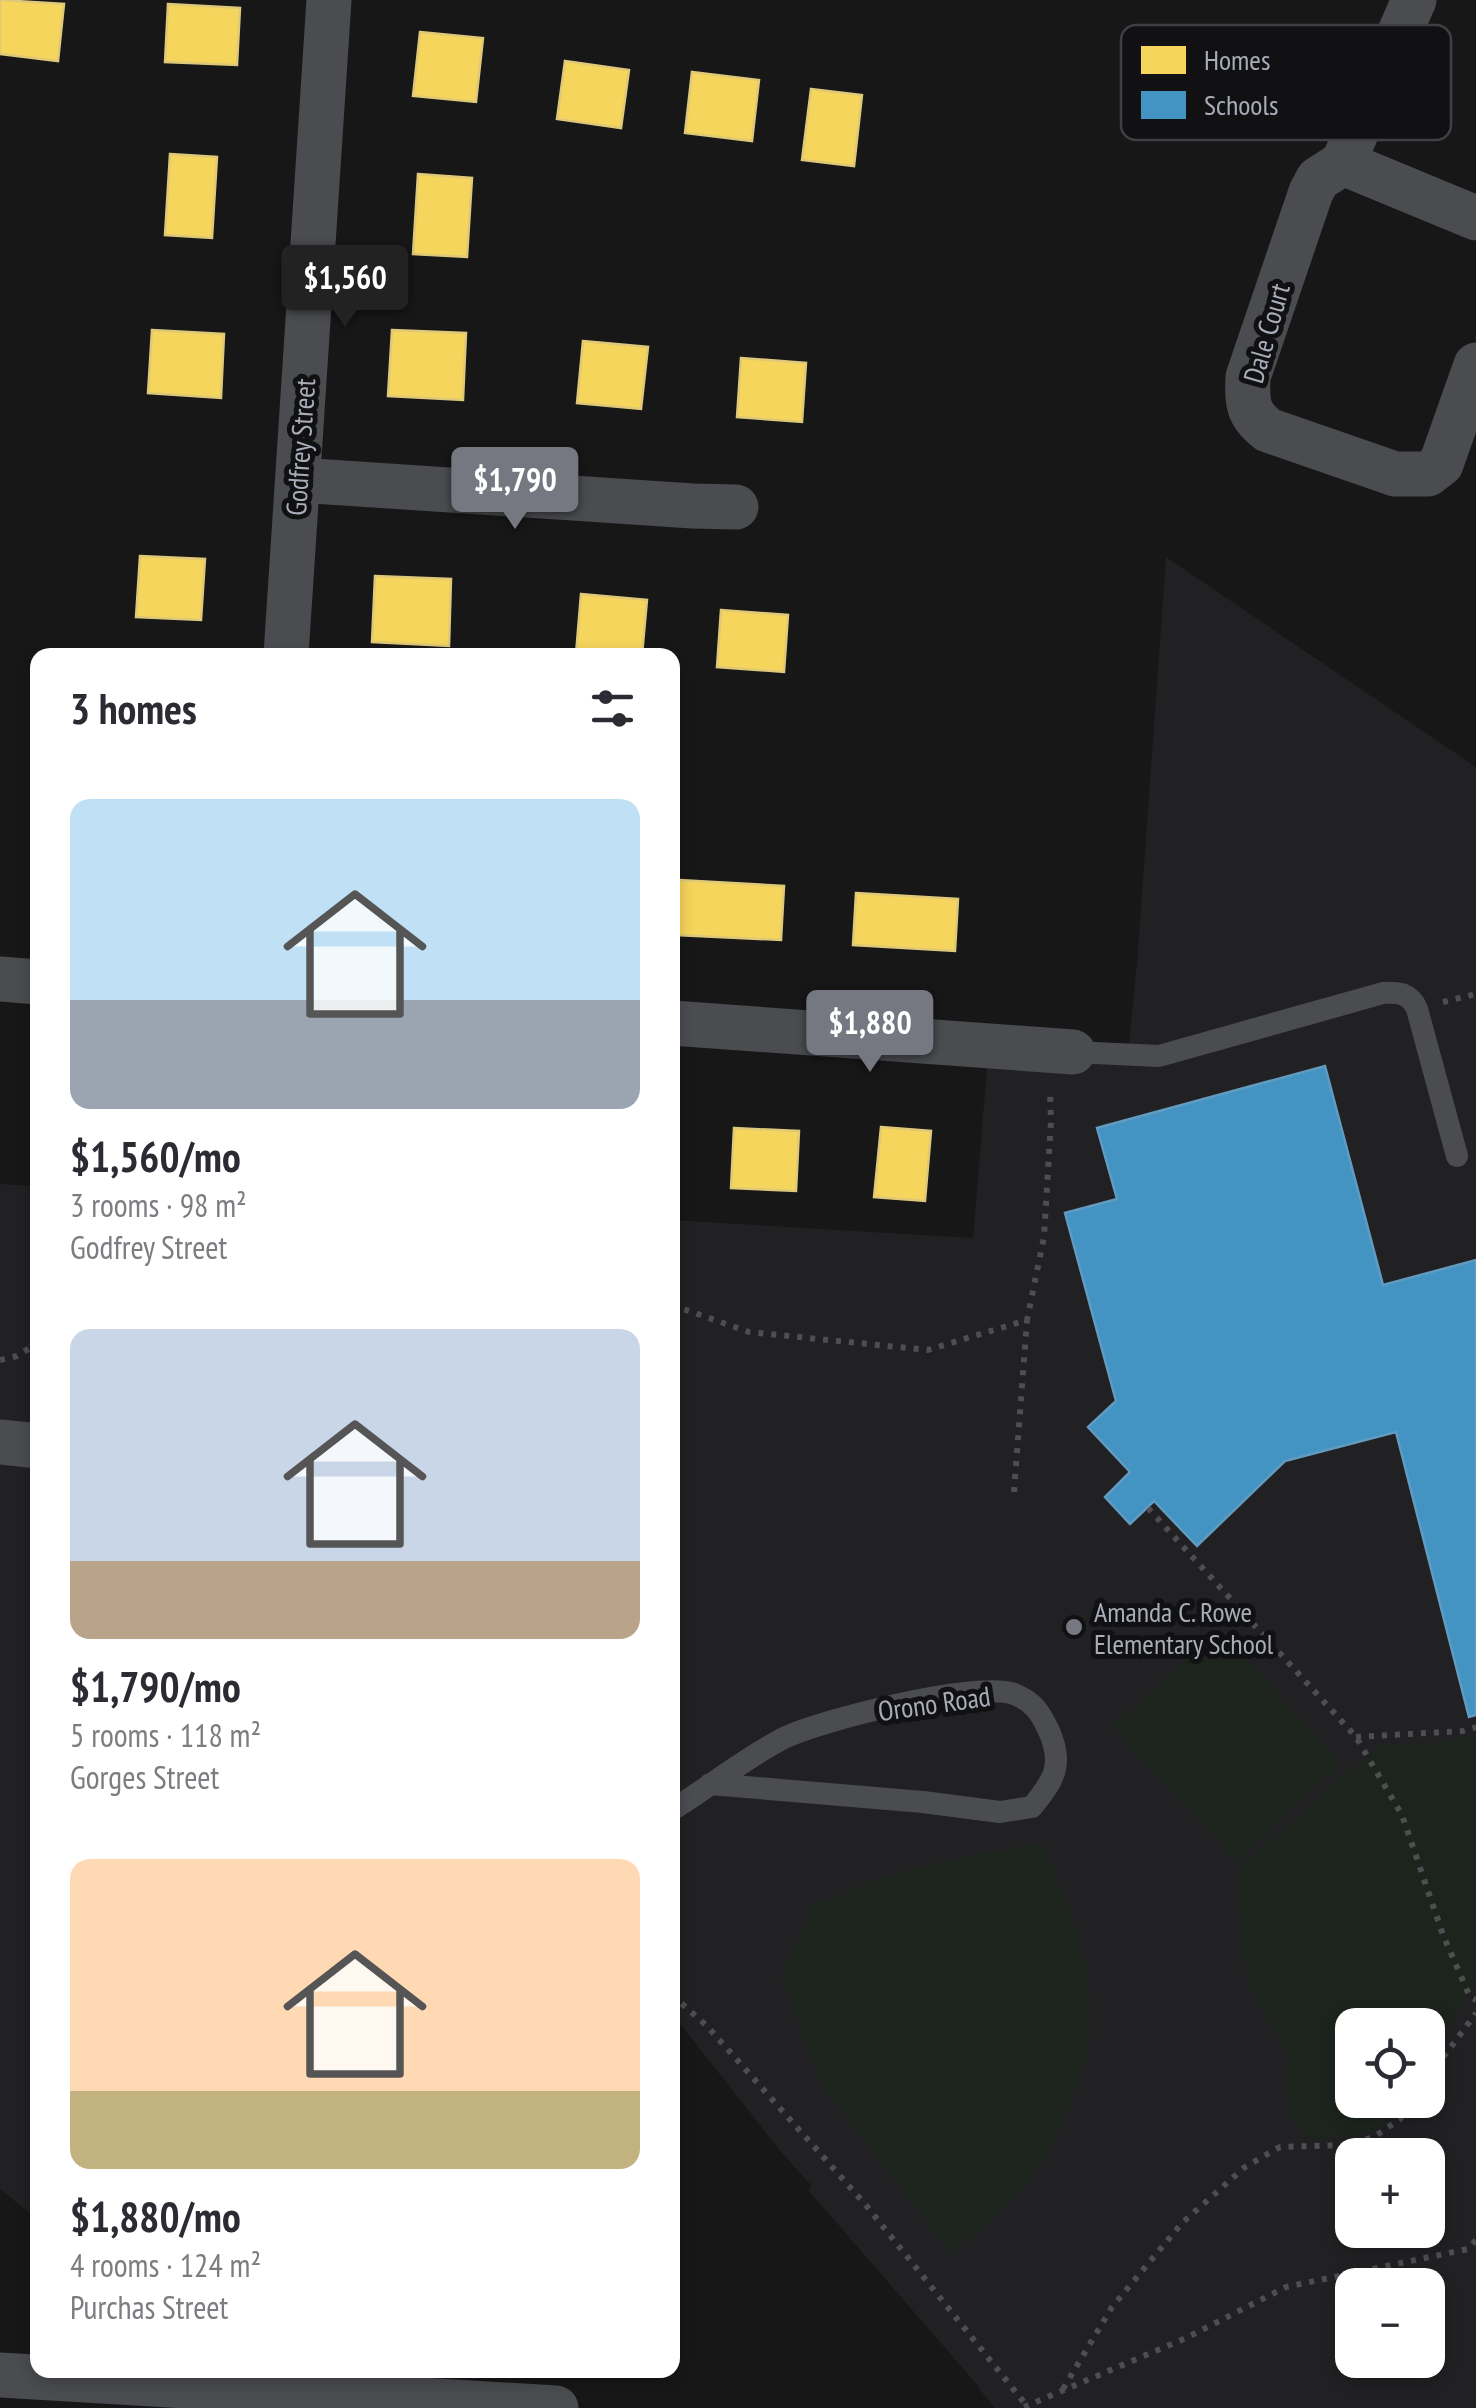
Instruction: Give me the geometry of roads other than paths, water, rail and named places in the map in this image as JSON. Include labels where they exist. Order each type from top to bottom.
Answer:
[{"type":"street","name":"Godfrey Street","points":[[286,648],[329,0]]},
{"type":"street","points":[[1403,25],[1414,0]]},
{"type":"street","points":[[1353,140],[1343,163],[1476,218]]},
{"type":"street","name":"Dale Court","points":[[1343,163],[1318,179],[1311,192],[1260,340],[1248,377],[1249,408],[1256,421],[1268,430],[1395,474],[1428,474],[1441,464],[1476,365]]},
{"type":"street","points":[[298,480],[736,507]]},
{"type":"street","points":[[0,978],[30,981]]},
{"type":"street","points":[[680,1023],[1061,1051]]},
{"type":"street","points":[[0,1442],[30,1445]]},
{"type":"street","points":[[0,2375],[30,2376]]},
{"type":"street","points":[[146,2378],[388,2383],[556,2408]]},
{"type":"lane","points":[[1061,1051],[1159,1056],[1383,993],[1399,992],[1413,1000],[1418,1009],[1457,1156]]},
{"type":"lane","name":"Orono Road","points":[[680,1805],[710,1784],[784,1738],[838,1718],[974,1691],[1010,1693],[1035,1705],[1058,1758],[1048,1787],[1032,1807],[1000,1812],[710,1784]]},
{"type":"place","name":"Amanda C. Rowe Elementary School","points":[[1074,1627]]}]
